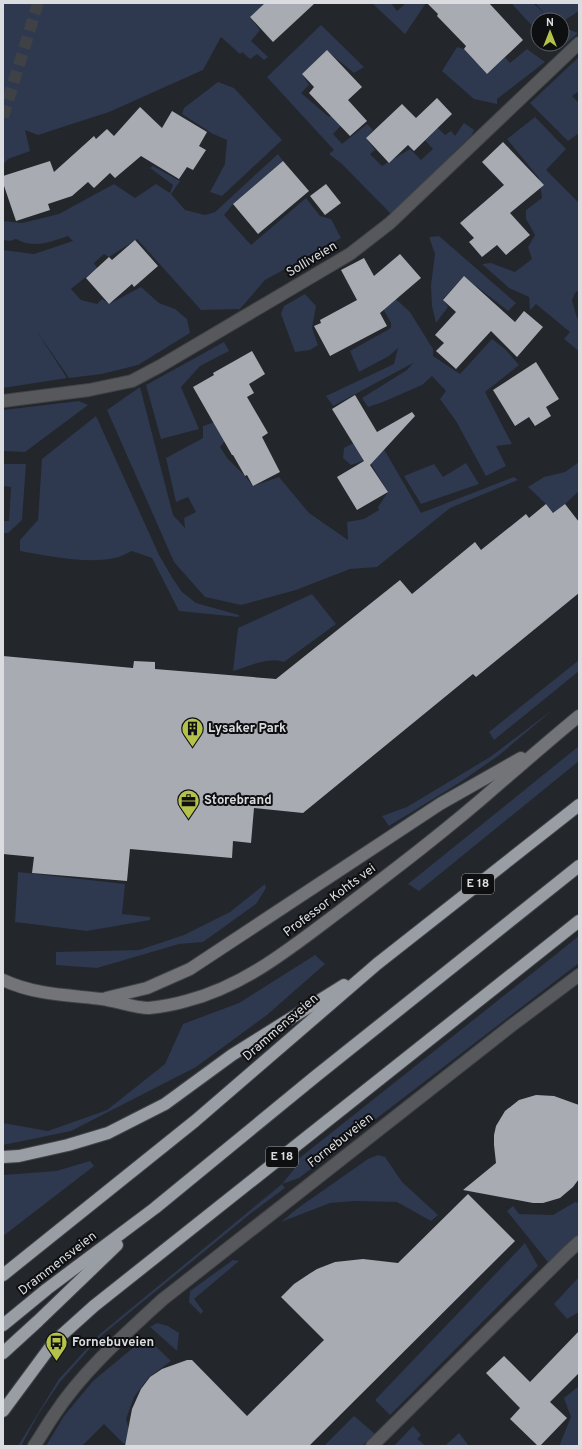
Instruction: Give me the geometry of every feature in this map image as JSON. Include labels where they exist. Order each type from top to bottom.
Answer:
[{"type":"highway","name":"Drammensveien","points":[[3,1275],[195,1121],[377,964],[579,805]]},
{"type":"highway","name":"Drammensveien","points":[[3,1325],[47,1289],[155,1208],[316,1076],[579,866]]},
{"type":"highway","name":"E 18","points":[[3,1411],[54,1342],[94,1306],[579,921]]},
{"type":"highway","name":"E 18","points":[[3,1157],[20,1156],[61,1147],[108,1133],[165,1104],[232,1055],[377,964]]},
{"type":"highway","points":[[3,1353],[155,1208]]},
{"type":"main road","name":"Professor Kohts vei","points":[[3,980],[14,985],[62,996],[103,999],[148,1008],[186,1001],[227,986],[252,974],[280,956],[437,836],[500,784],[541,746],[579,716]]},
{"type":"main road","name":"Professor Kohts vei","points":[[103,999],[147,988],[190,969],[440,804],[541,746]]},
{"type":"street","name":"Solliveien","points":[[3,401],[90,390],[132,380],[162,366],[350,254],[390,223],[579,43]]},
{"type":"street","name":"Fornebuveien","points":[[34,1446],[54,1414],[88,1372],[123,1336],[162,1300],[505,1031],[579,975]]},
{"type":"street","points":[[372,1446],[566,1252],[579,1242]]},
{"type":"shaded area","points":[[3,3],[263,3],[264,4],[250,17],[260,30],[251,41],[268,57],[264,60],[257,54],[250,59],[242,52],[240,54],[221,37],[203,70],[109,112],[38,135],[25,130],[30,151],[8,159],[3,165]]},
{"type":"shaded area","points":[[372,3],[391,3],[397,11],[406,3],[426,3],[405,34]]},
{"type":"shaded area","points":[[511,3],[533,3],[543,12],[530,12],[530,23]]},
{"type":"shaded area","points":[[535,3],[579,3],[579,11],[570,17],[570,12],[543,12]]},
{"type":"shaded area","points":[[321,25],[364,67],[354,73],[327,51],[302,74],[309,85],[301,93],[329,117],[337,111],[352,114],[333,134],[342,144],[367,124],[373,130],[366,138],[375,150],[370,154],[382,166],[410,149],[421,160],[433,149],[422,137],[433,123],[445,135],[451,131],[455,136],[464,123],[474,130],[472,135],[393,213],[390,213],[342,164],[329,154],[334,150],[267,77]]},
{"type":"shaded area","points":[[570,30],[578,33],[570,40]]},
{"type":"shaded area","points":[[457,47],[464,49],[487,74],[505,57],[510,63],[527,49],[545,62],[497,99],[497,104],[474,99],[442,71]]},
{"type":"shaded area","points":[[579,57],[579,91],[572,96],[579,103],[579,133],[568,141],[530,103]]},
{"type":"shaded area","points":[[218,82],[234,88],[282,140],[222,196],[210,192],[225,164],[227,140],[213,134],[182,114],[184,108]]},
{"type":"shaded area","points":[[535,117],[566,149],[546,170],[579,203],[579,290],[575,293],[572,300],[577,318],[579,319],[579,351],[564,339],[570,332],[536,304],[530,310],[529,297],[509,288],[482,264],[491,263],[515,272],[532,259],[528,247],[535,235],[526,219],[526,210],[542,198],[539,178],[507,139]]},
{"type":"shaded area","points":[[278,154],[283,161],[233,204],[224,215],[251,245],[306,198],[320,216],[331,219],[341,238],[265,280],[239,310],[201,310],[137,239],[109,257],[104,254],[94,263],[97,268],[71,289],[81,300],[97,304],[102,299],[109,304],[141,287],[159,303],[175,309],[187,319],[190,333],[138,365],[102,374],[69,378],[36,330],[67,378],[3,388],[3,250],[34,254],[73,241],[68,236],[42,244],[29,244],[16,239],[10,241],[3,240],[3,221],[22,223],[59,214],[114,184],[135,198],[156,184],[170,193],[173,185],[150,168],[153,166],[180,181],[171,194],[185,210],[205,215],[215,212]]},
{"type":"shaded area","points":[[439,236],[516,303],[508,311],[463,277],[443,299],[448,307],[436,323],[432,306],[431,285],[435,254],[429,237]]},
{"type":"shaded area","points":[[388,292],[410,312],[433,349],[433,356],[460,374],[492,339],[505,349],[519,365],[485,392],[512,444],[496,446],[506,466],[486,476],[456,421],[440,399],[446,391],[432,376],[422,385],[368,407],[362,398],[407,370],[413,363],[333,406],[326,396],[394,364],[398,348],[389,356],[359,372],[350,351],[391,328],[391,323],[377,298]]},
{"type":"shaded area","points":[[305,294],[316,306],[312,328],[318,345],[310,350],[295,352],[281,314],[284,306]]},
{"type":"shaded area","points":[[224,342],[229,351],[200,366],[181,387],[199,429],[161,439],[146,385]]},
{"type":"shaded area","points":[[140,387],[173,515],[185,528],[184,518],[196,512],[188,497],[176,502],[166,458],[203,438],[203,426],[251,410],[220,447],[227,458],[253,486],[279,477],[309,513],[348,540],[347,522],[364,519],[379,510],[378,507],[388,492],[368,459],[351,465],[343,458],[344,448],[374,432],[421,513],[514,477],[518,480],[450,508],[377,567],[350,569],[296,590],[241,605],[205,597],[174,562],[107,410]]},
{"type":"shaded area","points":[[79,401],[88,405],[25,452],[3,451],[3,410]]},
{"type":"shaded area","points":[[96,416],[159,555],[182,592],[196,603],[239,615],[239,617],[179,611],[152,558],[132,551],[122,556],[104,560],[80,560],[20,551],[20,540],[38,520],[42,459]]},
{"type":"shaded area","points":[[579,462],[579,491],[554,514],[528,487],[544,477],[565,472]]},
{"type":"shaded area","points":[[466,463],[479,484],[421,504],[404,476],[434,464],[443,477]]},
{"type":"shaded area","points":[[3,464],[26,464],[22,520],[8,533],[3,533],[3,521],[9,521],[11,487],[3,486]]},
{"type":"shaded area","points":[[312,594],[336,624],[284,662],[265,661],[233,671],[238,628]]},
{"type":"shaded area","points":[[579,660],[579,671],[494,740],[489,732]]},
{"type":"shaded area","points":[[555,708],[498,756],[459,783],[389,826],[382,816],[407,807],[490,757]]},
{"type":"shaded area","points":[[579,746],[579,761],[419,891],[408,884]]},
{"type":"shaded area","points":[[18,872],[125,884],[122,914],[150,917],[150,920],[87,931],[15,922]]},
{"type":"shaded area","points":[[265,884],[266,888],[256,904],[203,942],[179,944],[97,968],[56,965],[56,952],[139,950],[184,935],[230,912]]},
{"type":"shaded area","points":[[579,936],[579,963],[299,1178],[282,1184],[299,1163],[297,1160]]},
{"type":"shaded area","points":[[315,955],[325,964],[267,1015],[196,1067],[71,1131],[3,1145],[3,1123],[48,1131],[107,1110],[165,1064],[183,1024],[239,1003]]},
{"type":"shaded area","points":[[378,1155],[385,1157],[402,1182],[438,1215],[431,1221],[397,1202],[354,1201],[330,1203],[281,1222],[298,1208],[368,1159]]},
{"type":"shaded area","points":[[90,1161],[94,1166],[3,1236],[3,1175],[56,1171]]},
{"type":"shaded area","points":[[282,1184],[285,1188],[250,1214],[101,1336],[60,1382],[39,1413],[21,1446],[18,1446],[59,1379],[100,1334]]},
{"type":"shaded area","points":[[575,1202],[579,1203],[579,1236],[548,1262],[507,1211],[513,1206],[519,1214],[553,1215]]},
{"type":"shaded area","points":[[525,1243],[538,1266],[390,1415],[375,1400]]},
{"type":"shaded area","points":[[233,1260],[239,1261],[194,1299],[203,1311],[201,1314],[189,1302],[190,1291]]},
{"type":"shaded area","points":[[579,1277],[579,1312],[567,1319],[554,1304]]},
{"type":"shaded area","points":[[157,1323],[168,1326],[179,1333],[177,1351],[150,1327]]},
{"type":"shaded area","points":[[146,1337],[171,1361],[149,1377],[134,1397],[126,1419],[131,1436],[124,1444],[104,1424],[82,1446],[46,1446],[64,1416],[93,1381]]},
{"type":"shaded area","points":[[579,1386],[579,1446],[558,1446],[571,1417],[564,1398]]},
{"type":"shaded area","points":[[354,1416],[375,1434],[362,1446],[324,1446]]},
{"type":"shaded area","points":[[413,1426],[421,1435],[417,1439],[426,1446],[394,1446]]},
{"type":"shaded area","points":[[459,1433],[469,1446],[445,1446]]},
{"type":"building","points":[[265,3],[315,3],[273,42],[250,17]]},
{"type":"building","points":[[427,3],[489,3],[523,40],[487,74],[464,49],[466,46],[437,16],[438,14]]},
{"type":"building","points":[[327,50],[362,87],[348,100],[367,121],[350,136],[309,93],[314,87],[302,74]]},
{"type":"building","points":[[437,98],[452,114],[414,151],[408,145],[389,163],[366,138],[402,104],[416,118]]},
{"type":"building","points":[[140,107],[162,128],[172,111],[207,132],[199,146],[206,150],[193,170],[187,167],[179,179],[141,156],[115,178],[110,173],[94,188],[88,182],[72,196],[48,204],[50,210],[16,221],[3,183],[3,176],[50,161],[54,172],[94,136],[96,139],[107,129],[114,136]]},
{"type":"building","points":[[503,142],[544,185],[510,213],[530,235],[506,255],[497,245],[482,257],[469,242],[474,238],[460,223],[504,185],[482,162]]},
{"type":"building","points":[[283,161],[309,191],[258,234],[233,204]]},
{"type":"building","points":[[326,184],[341,203],[325,215],[310,196]]},
{"type":"building","points":[[135,240],[158,266],[134,287],[132,284],[109,304],[86,278],[109,257],[112,260]]},
{"type":"building","points":[[400,254],[421,278],[380,313],[387,326],[330,356],[314,326],[321,323],[320,320],[357,300],[341,270],[364,258],[374,276]]},
{"type":"building","points":[[464,276],[515,322],[524,311],[543,327],[517,357],[491,331],[456,369],[436,351],[444,343],[435,335],[456,312],[443,300]]},
{"type":"building","points":[[252,351],[265,374],[249,384],[254,393],[247,397],[268,433],[262,437],[280,472],[253,486],[247,475],[245,476],[232,455],[193,387],[214,375],[213,373]]},
{"type":"building","points":[[536,362],[559,399],[546,407],[551,416],[535,426],[529,417],[515,426],[493,390]]},
{"type":"building","points":[[355,395],[377,432],[412,412],[415,416],[370,465],[388,492],[357,510],[337,477],[364,461],[332,409]]},
{"type":"building","name":"Lysaker Park","points":[[546,504],[553,513],[565,504],[579,522],[579,593],[476,677],[473,674],[303,813],[254,808],[251,843],[233,841],[232,858],[130,849],[127,881],[32,873],[34,857],[3,854],[3,656],[133,668],[134,661],[155,662],[155,669],[276,679],[400,580],[412,594],[475,542],[481,550],[526,514],[529,518]]},
{"type":"building","points":[[536,1095],[554,1096],[579,1105],[579,1179],[573,1187],[560,1198],[543,1203],[533,1203],[463,1190],[496,1163],[494,1135],[496,1126],[505,1111],[519,1100]]},
{"type":"building","points":[[468,1194],[515,1241],[309,1446],[125,1446],[132,1409],[141,1389],[150,1377],[162,1369],[187,1360],[192,1360],[247,1416],[324,1340],[281,1297],[294,1284],[309,1274],[335,1262],[363,1259],[398,1263]]},
{"type":"building","points":[[579,1331],[579,1373],[550,1402],[567,1418],[540,1446],[538,1446],[510,1419],[520,1408],[486,1373],[504,1356],[530,1382]]},
{"type":"tunnel","points":[[3,117],[38,3]]},
{"type":"place","name":"Lysaker Park","points":[[192,748]]},
{"type":"place","name":"Storebrand","points":[[188,820]]},
{"type":"place","name":"Fornebuveien","points":[[56,1362]]}]
